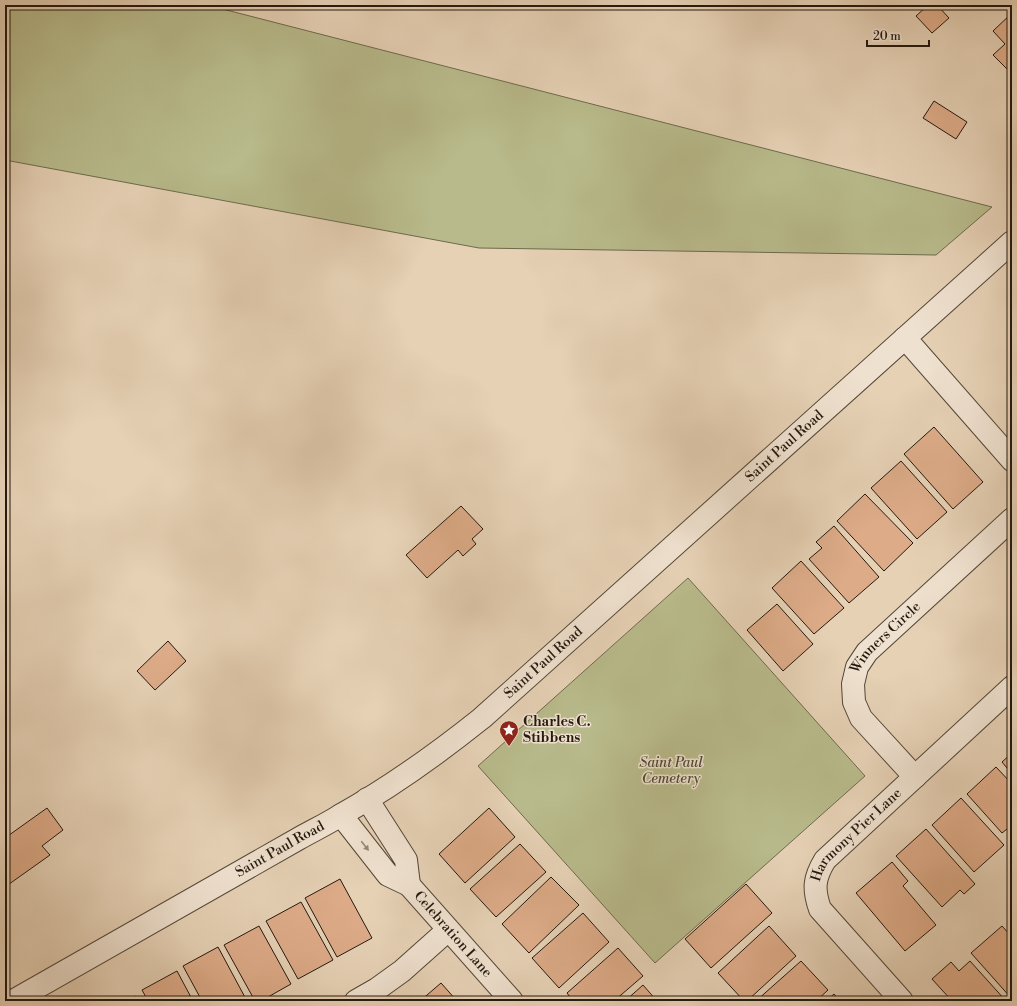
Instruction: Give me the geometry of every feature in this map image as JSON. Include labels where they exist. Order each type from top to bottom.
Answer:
[{"type":"street","name":"Saint Paul Road","points":[[14,1001],[367,800],[425,762],[482,718],[1012,242]]},
{"type":"street","points":[[905,338],[1012,460]]},
{"type":"street","name":"Winners Circle","points":[[915,777],[861,718],[854,702],[853,684],[857,667],[867,652],[1012,519]]},
{"type":"street","name":"Harmony Pier Lane","points":[[902,1001],[820,909],[815,897],[815,884],[818,871],[825,860],[1012,688]]},
{"type":"street","name":"Celebration Lane","points":[[367,800],[406,860],[409,885]]},
{"type":"street","name":"Celebration Lane","points":[[341,815],[388,875],[409,885],[512,1001]]},
{"type":"street","points":[[356,1001],[377,989],[402,971],[448,930]]},
{"type":"green space","points":[[5,5],[207,5],[992,207],[936,255],[479,248],[5,160]]},
{"type":"green space","name":"Saint Paul Cemetery","points":[[688,578],[865,776],[655,963],[478,766]]},
{"type":"building","points":[[928,5],[937,5],[949,18],[932,33],[916,16]]},
{"type":"building","points":[[1012,13],[1012,74],[993,55],[1005,44],[993,31]]},
{"type":"building","points":[[934,101],[967,122],[956,139],[923,118]]},
{"type":"building","points":[[934,427],[983,482],[953,509],[904,454]]},
{"type":"building","points":[[901,461],[947,512],[917,539],[871,488]]},
{"type":"building","points":[[865,494],[913,543],[884,571],[837,521]]},
{"type":"building","points":[[461,506],[483,529],[472,539],[476,544],[463,556],[458,550],[427,578],[406,555]]},
{"type":"building","points":[[834,526],[879,577],[849,603],[809,559],[822,548],[816,542]]},
{"type":"building","points":[[801,561],[844,608],[814,634],[772,588]]},
{"type":"building","points":[[777,604],[813,644],[783,671],[747,630]]},
{"type":"building","points":[[168,641],[186,661],[155,690],[137,671]]},
{"type":"building","points":[[1012,753],[1012,774],[1002,762]]},
{"type":"building","points":[[996,767],[1012,784],[1012,825],[1002,833],[967,794]]},
{"type":"building","points":[[961,798],[1004,845],[974,872],[932,825]]},
{"type":"building","points":[[47,808],[63,830],[42,846],[50,855],[5,887],[5,838]]},
{"type":"building","points":[[489,808],[515,837],[465,883],[439,854]]},
{"type":"building","points":[[926,829],[975,884],[964,894],[960,890],[942,907],[896,856]]},
{"type":"building","points":[[520,844],[546,872],[496,917],[470,889]]},
{"type":"building","points":[[892,862],[908,881],[903,886],[936,925],[905,951],[856,893]]},
{"type":"building","points":[[551,877],[579,905],[529,953],[502,924]]},
{"type":"building","points":[[340,879],[372,938],[337,957],[305,898]]},
{"type":"building","points":[[746,884],[772,913],[711,968],[685,939]]},
{"type":"building","points":[[301,902],[333,960],[298,979],[266,921]]},
{"type":"building","points":[[583,913],[609,942],[559,988],[532,958]]},
{"type":"building","points":[[259,926],[291,984],[261,1001],[255,1001],[224,945]]},
{"type":"building","points":[[769,926],[796,956],[747,1001],[744,1001],[718,973]]},
{"type":"building","points":[[1002,926],[1012,937],[1012,999],[971,953]]},
{"type":"building","points":[[218,947],[247,1001],[202,1001],[183,966]]},
{"type":"building","points":[[618,948],[643,976],[614,1001],[573,1001],[567,993]]},
{"type":"building","points":[[801,961],[828,990],[816,1001],[756,1001]]},
{"type":"building","points":[[970,961],[1006,1001],[952,1001],[932,979],[951,962],[959,971]]},
{"type":"building","points":[[177,971],[193,1001],[148,1001],[142,990]]},
{"type":"building","points":[[441,983],[457,1001],[420,1001]]},
{"type":"building","points":[[643,985],[657,1001],[625,1001]]},
{"type":"building","points":[[834,994],[840,1001],[826,1001]]},
{"type":"building","points":[[136,996],[139,1001],[127,1001]]},
{"type":"place","name":"Charles C. Stibbens","points":[[509,747]]}]
